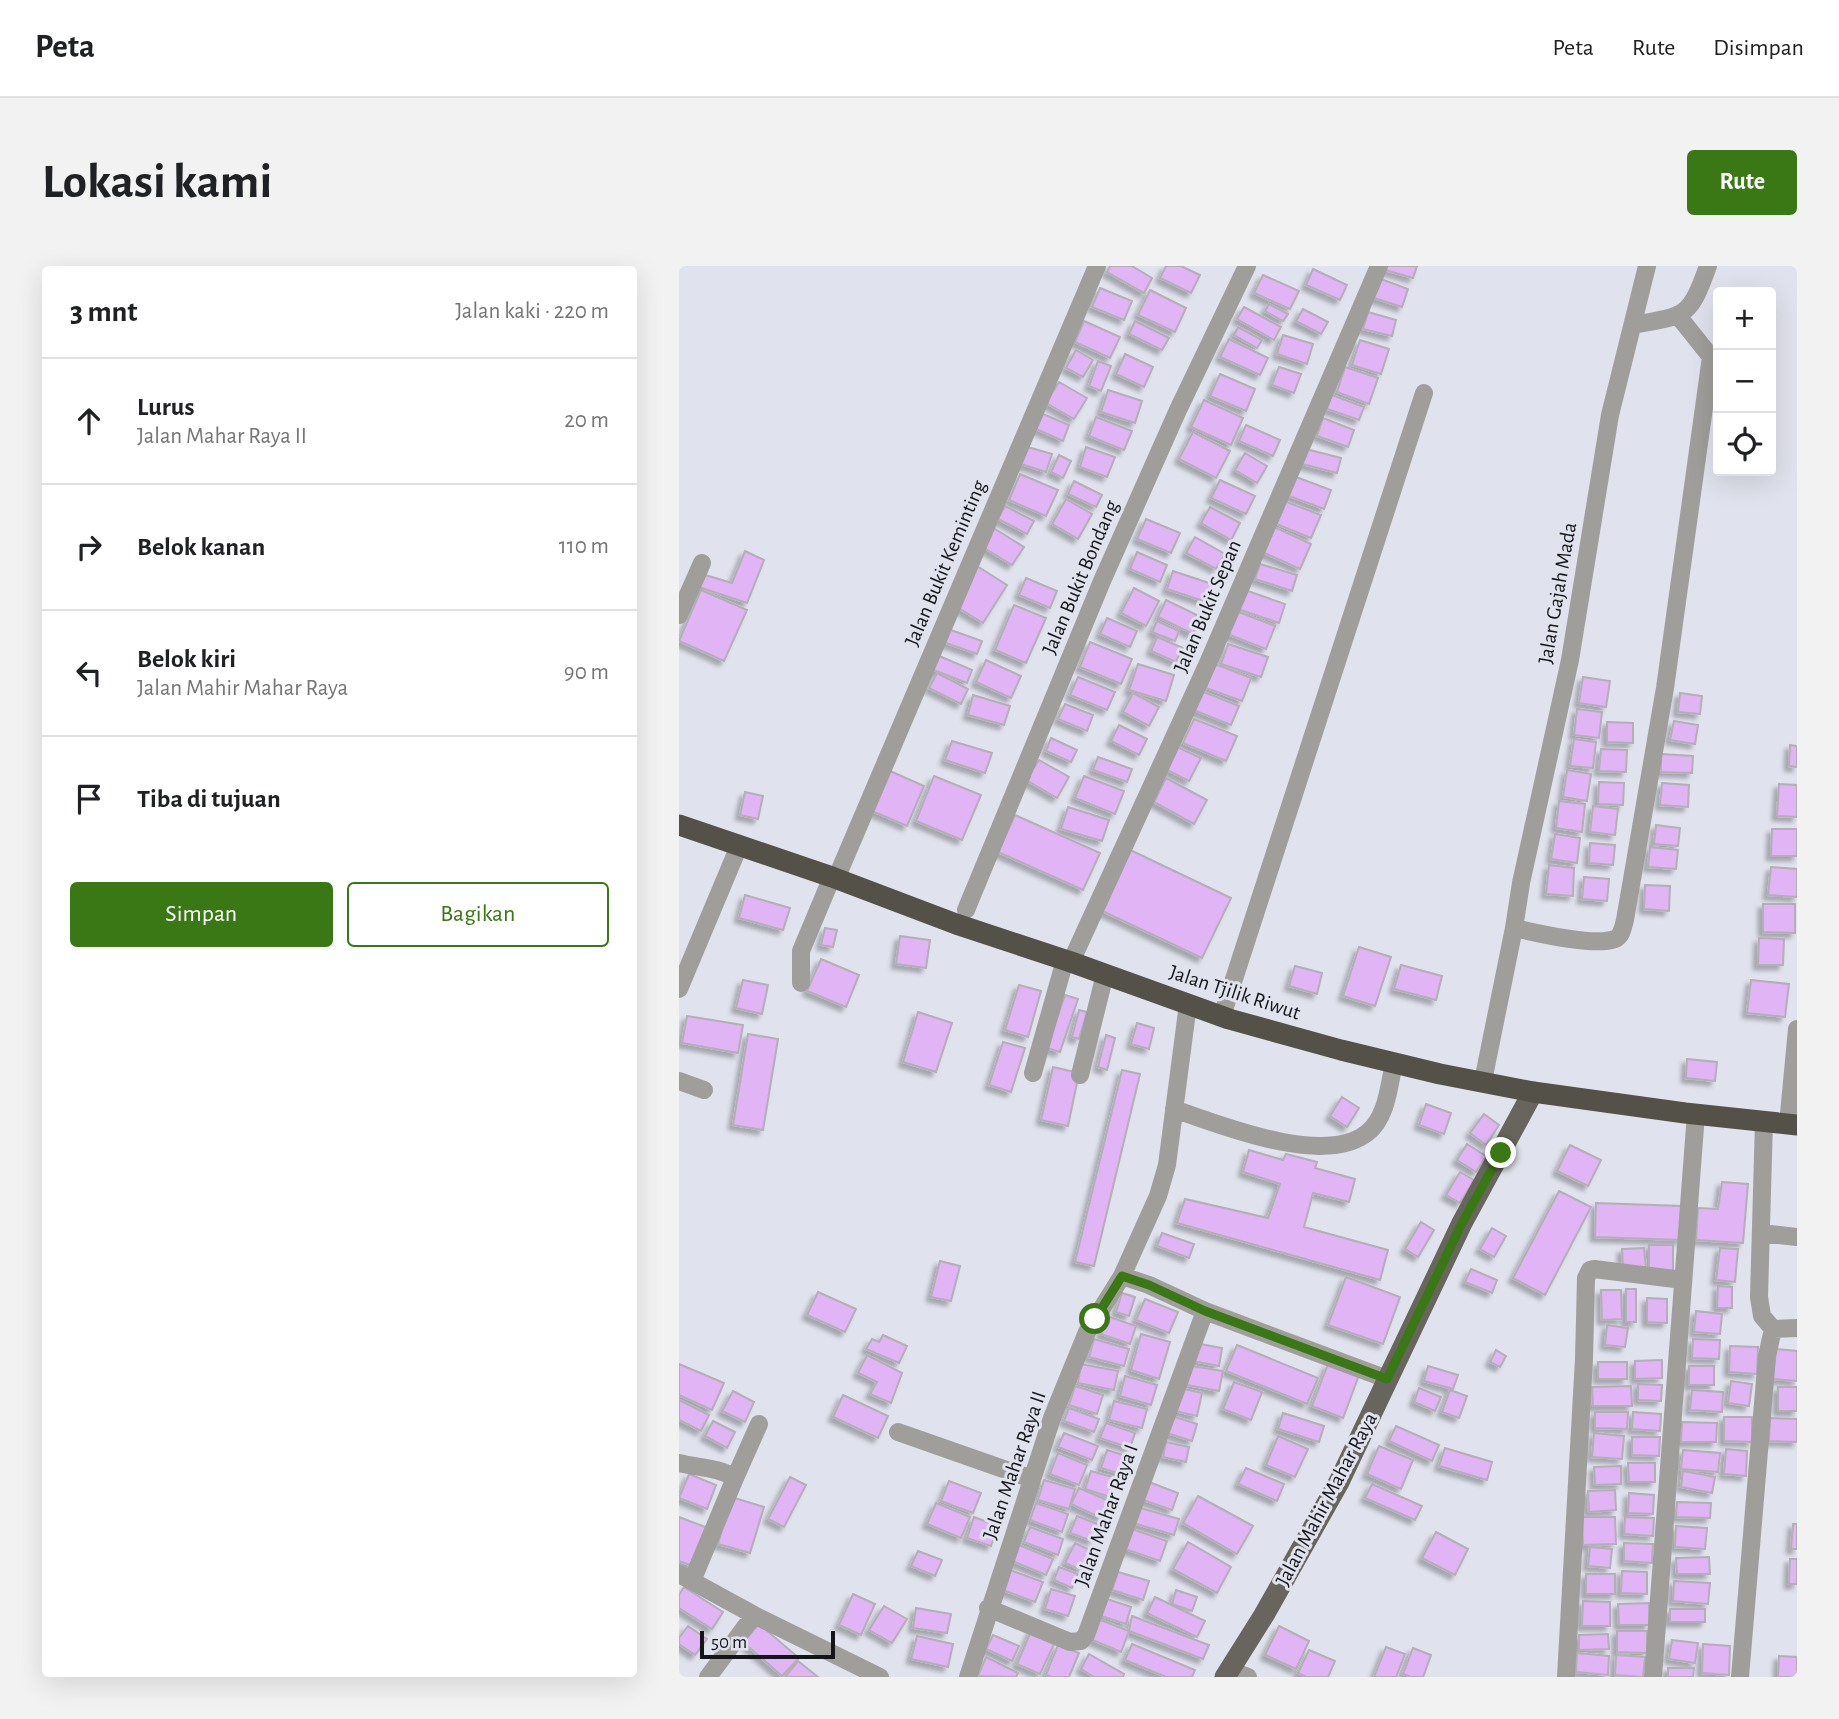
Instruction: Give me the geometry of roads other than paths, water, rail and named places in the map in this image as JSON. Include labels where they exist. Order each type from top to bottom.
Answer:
[{"type":"highway","name":"Jalan Tjilik Riwut","points":[[679,825],[1222,1016],[1394,1063],[1533,1092],[1793,1124]]},
{"type":"main road","name":"Jalan Mahir Mahar Raya","points":[[1234,1675],[1264,1615],[1339,1482],[1462,1223],[1533,1092]]},
{"type":"street","name":"Jalan Bukit Keminting","points":[[801,983],[801,951],[1097,266]]},
{"type":"street","name":"Jalan Bukit Bondang","points":[[966,910],[1102,581],[1178,410],[1247,266]]},
{"type":"street","name":"Jalan Bukit Sepan","points":[[1033,1073],[1068,961],[1208,663],[1378,266]]},
{"type":"street","name":"Jalan Gajah Mada","points":[[1483,1081],[1521,883],[1570,660],[1610,415],[1647,266]]},
{"type":"street","points":[[1633,325],[1679,317],[1689,310],[1708,266]]},
{"type":"street","points":[[1514,928],[1554,936],[1606,940],[1616,939],[1625,920],[1665,688],[1711,357],[1679,317]]},
{"type":"street","points":[[1222,1016],[1424,393]]},
{"type":"street","points":[[679,615],[702,563]]},
{"type":"street","points":[[679,989],[739,846]]},
{"type":"street","points":[[1080,1076],[1105,974]]},
{"type":"street","name":"Jalan Mahar Raya II","points":[[968,1677],[988,1608],[1052,1418],[1087,1332],[1122,1276],[1162,1184],[1188,1004]]},
{"type":"street","points":[[1793,1124],[1797,1029]]},
{"type":"street","points":[[1174,1109],[1244,1134],[1283,1142],[1323,1146],[1349,1143],[1369,1132],[1383,1110],[1394,1063]]},
{"type":"street","points":[[679,1081],[704,1090]]},
{"type":"street","points":[[1653,1677],[1696,1114]]},
{"type":"street","points":[[1763,1121],[1759,1297],[1762,1316],[1773,1329]]},
{"type":"street","points":[[1761,1233],[1797,1237]]},
{"type":"street","points":[[1566,1677],[1586,1278],[1590,1270],[1594,1269],[1683,1280]]},
{"type":"street","points":[[1122,1276],[1149,1285],[1205,1311],[1387,1379]]},
{"type":"street","name":"Jalan Mahar Raya I","points":[[988,1608],[1070,1642],[1081,1640],[1086,1634],[1205,1311]]},
{"type":"street","points":[[1773,1329],[1797,1328]]},
{"type":"street","points":[[1741,1677],[1767,1356],[1773,1329]]},
{"type":"street","points":[[759,1424],[686,1577],[853,1672],[880,1677]]},
{"type":"street","points":[[898,1432],[1032,1479]]},
{"type":"street","points":[[679,1463],[726,1472],[735,1478]]},
{"type":"street","points":[[708,1677],[754,1615]]}]
